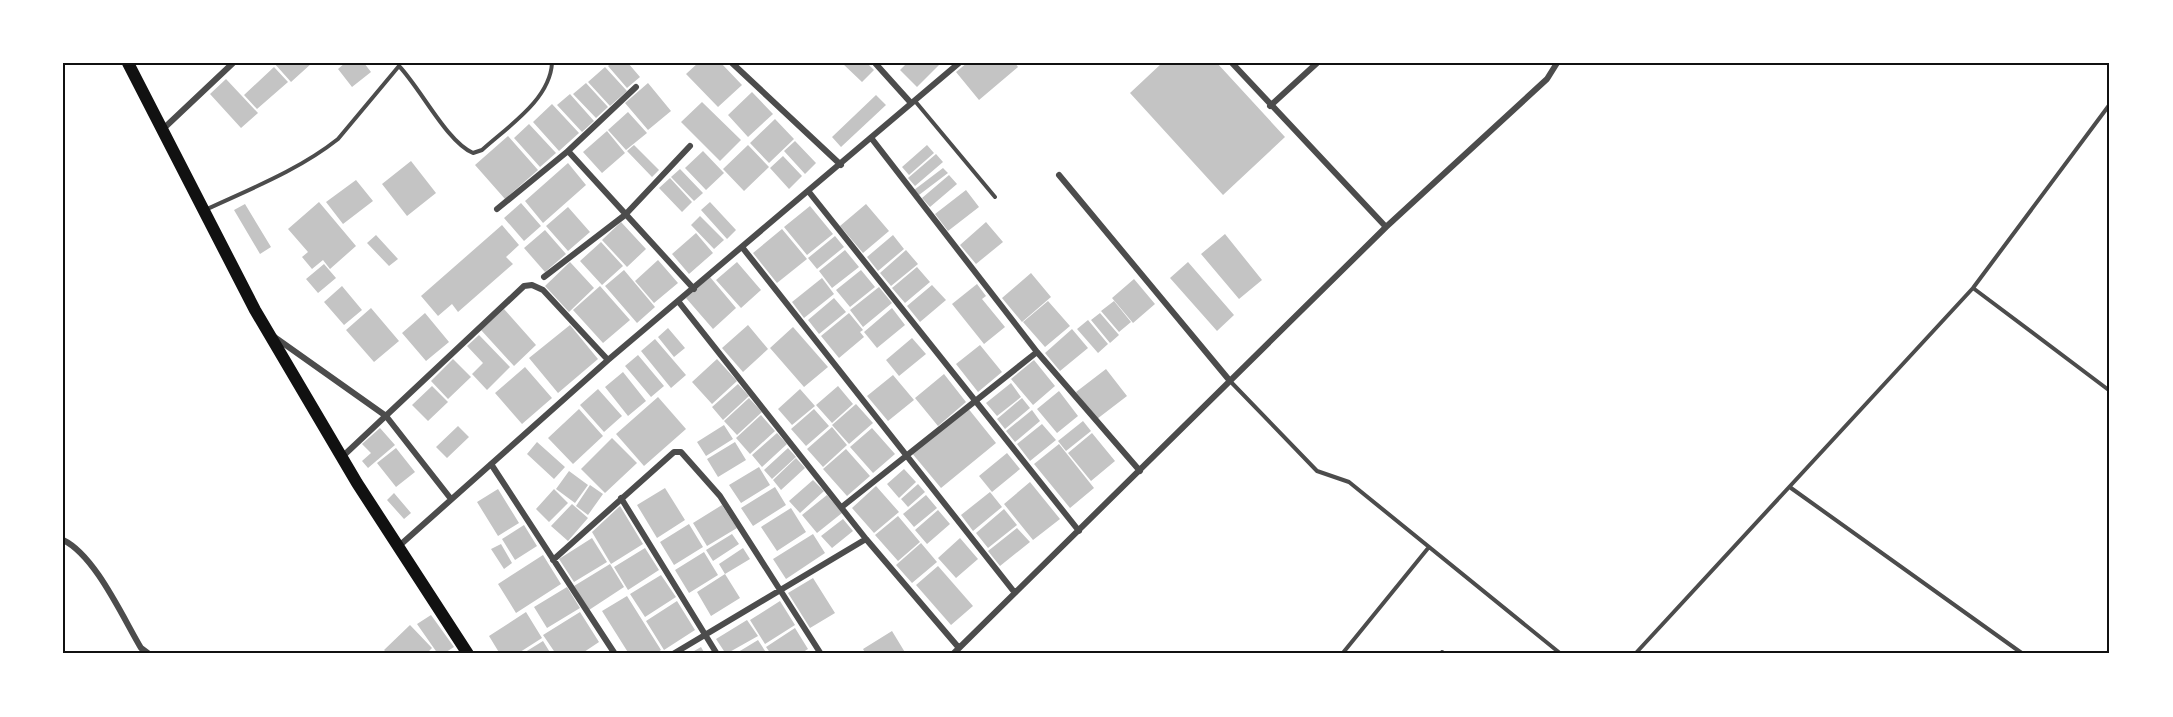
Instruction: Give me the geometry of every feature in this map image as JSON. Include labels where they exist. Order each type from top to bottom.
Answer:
[{"type":"highway","points":[[128,63],[268,332],[342,457],[468,654]]},
{"type":"street","points":[[162,130],[233,63]]},
{"type":"street","points":[[732,63],[841,165]]},
{"type":"street","points":[[874,63],[913,101]]},
{"type":"street","points":[[399,546],[608,360],[810,192],[959,63]]},
{"type":"street","points":[[1232,63],[1386,227]]},
{"type":"street","points":[[1270,106],[1317,63]]},
{"type":"street","points":[[953,654],[1386,227],[1547,79],[1557,63]]},
{"type":"street","points":[[498,209],[568,151],[636,87]]},
{"type":"street","points":[[872,139],[1037,352],[1140,471]]},
{"type":"street","points":[[544,277],[625,215],[690,146]]},
{"type":"street","points":[[568,151],[694,288]]},
{"type":"street","points":[[1059,175],[1230,381]]},
{"type":"street","points":[[810,192],[1079,531]]},
{"type":"street","points":[[742,247],[1015,593]]},
{"type":"street","points":[[342,457],[524,286],[532,285],[543,290],[608,360]]},
{"type":"street","points":[[678,301],[843,506],[866,538],[959,648]]},
{"type":"street","points":[[268,332],[386,416],[451,499]]},
{"type":"street","points":[[843,506],[905,454],[1037,352]]},
{"type":"street","points":[[553,560],[674,453],[684,453],[720,496],[821,654]]},
{"type":"street","points":[[490,464],[615,654]]},
{"type":"street","points":[[621,498],[717,654]]},
{"type":"street","points":[[673,654],[866,538]]},
{"type":"street","points":[[63,540],[78,549],[141,648],[149,654]]},
{"type":"lane","points":[[205,211],[265,182],[338,139],[401,64],[454,139],[464,149],[473,153],[482,150],[538,98],[547,82],[552,63]]},
{"type":"lane","points":[[913,101],[994,197]]},
{"type":"lane","points":[[1635,654],[1791,488],[1973,288],[2110,104]]},
{"type":"lane","points":[[1973,288],[2110,391]]},
{"type":"lane","points":[[1230,381],[1317,471],[1348,482],[1561,654]]},
{"type":"lane","points":[[1791,488],[2023,654]]},
{"type":"lane","points":[[1342,654],[1429,547]]},
{"type":"lane","points":[[2107,654],[2110,650]]},
{"type":"building","points":[[274,63],[312,63],[291,82]]},
{"type":"building","points":[[345,63],[364,63],[371,72],[352,87],[338,69]]},
{"type":"building","points":[[611,63],[628,63],[640,77],[627,88],[608,66]]},
{"type":"building","points":[[698,63],[721,63],[742,85],[718,107],[686,74]]},
{"type":"building","points":[[842,63],[867,63],[874,70],[862,82]]},
{"type":"building","points":[[907,63],[941,63],[917,87],[900,70]]},
{"type":"building","points":[[967,63],[1015,63],[1018,67],[979,100],[956,72]]},
{"type":"building","points":[[1162,63],[1217,63],[1285,137],[1223,195],[1130,93]]},
{"type":"building","points":[[274,67],[288,82],[257,109],[244,95]]},
{"type":"building","points":[[605,67],[627,91],[610,106],[588,82]]},
{"type":"building","points":[[226,79],[258,113],[241,128],[210,94]]},
{"type":"building","points":[[586,83],[608,107],[596,118],[573,94]]},
{"type":"building","points":[[648,83],[671,111],[648,130],[625,103]]},
{"type":"building","points":[[752,92],[773,114],[748,137],[728,115]]},
{"type":"building","points":[[570,94],[594,121],[582,132],[557,105]]},
{"type":"building","points":[[876,95],[886,105],[841,147],[832,137]]},
{"type":"building","points":[[702,102],[741,140],[720,161],[681,122]]},
{"type":"building","points":[[552,104],[579,133],[559,151],[533,122]]},
{"type":"building","points":[[628,112],[647,133],[626,150],[608,130]]},
{"type":"building","points":[[775,119],[794,139],[769,163],[750,143]]},
{"type":"building","points":[[529,124],[556,153],[540,167],[514,138]]},
{"type":"building","points":[[607,131],[625,153],[602,173],[583,152]]},
{"type":"building","points":[[508,136],[538,170],[505,199],[475,165]]},
{"type":"building","points":[[795,141],[816,163],[805,174],[784,151]]},
{"type":"building","points":[[634,145],[659,170],[652,177],[627,151]]},
{"type":"building","points":[[748,145],[769,167],[744,191],[723,169]]},
{"type":"building","points":[[927,145],[934,153],[909,175],[902,167]]},
{"type":"building","points":[[703,151],[724,173],[706,190],[685,168]]},
{"type":"building","points":[[936,154],[943,162],[915,186],[908,178]]},
{"type":"building","points":[[783,156],[802,176],[789,189],[770,168]]},
{"type":"building","points":[[411,161],[436,193],[407,216],[382,184]]},
{"type":"building","points":[[568,163],[586,185],[543,223],[525,201]]},
{"type":"building","points":[[943,168],[948,173],[919,195],[914,190]]},
{"type":"building","points":[[680,169],[703,193],[694,201],[671,177]]},
{"type":"building","points":[[949,175],[957,184],[930,207],[922,198]]},
{"type":"building","points":[[670,178],[692,202],[682,212],[659,188]]},
{"type":"building","points":[[356,180],[373,201],[343,224],[326,202]]},
{"type":"building","points":[[966,190],[979,207],[948,231],[935,214]]},
{"type":"building","points":[[319,202],[356,246],[330,269],[323,260],[312,269],[302,257],[308,252],[288,229]]},
{"type":"building","points":[[710,202],[736,230],[727,239],[701,210]]},
{"type":"building","points":[[521,203],[541,226],[524,241],[504,218]]},
{"type":"building","points":[[245,204],[271,247],[260,254],[234,210]]},
{"type":"building","points":[[866,204],[889,231],[863,253],[840,226]]},
{"type":"building","points":[[810,206],[833,234],[807,255],[784,227]]},
{"type":"building","points":[[568,207],[590,232],[568,251],[546,226]]},
{"type":"building","points":[[700,216],[724,240],[714,249],[691,225]]},
{"type":"building","points":[[621,222],[646,249],[627,267],[602,240]]},
{"type":"building","points":[[986,222],[1003,242],[976,264],[960,245]]},
{"type":"building","points":[[502,225],[519,245],[506,257],[513,264],[458,312],[452,304],[438,316],[421,296]]},
{"type":"building","points":[[782,229],[807,259],[777,283],[753,253]]},
{"type":"building","points":[[545,230],[566,254],[545,272],[524,248]]},
{"type":"building","points":[[696,233],[713,253],[689,274],[672,254]]},
{"type":"building","points":[[1225,234],[1262,280],[1239,299],[1201,254]]},
{"type":"building","points":[[376,235],[398,259],[389,266],[367,243]]},
{"type":"building","points":[[893,235],[904,249],[878,271],[867,257]]},
{"type":"building","points":[[835,236],[844,247],[817,269],[808,258]]},
{"type":"building","points":[[601,242],[623,266],[602,285],[580,261]]},
{"type":"building","points":[[845,250],[859,267],[832,288],[819,271]]},
{"type":"building","points":[[906,250],[918,264],[891,286],[880,273]]},
{"type":"building","points":[[658,260],[678,283],[654,303],[635,281]]},
{"type":"building","points":[[570,262],[594,288],[569,312],[545,286]]},
{"type":"building","points":[[737,262],[761,290],[741,308],[716,280]]},
{"type":"building","points":[[1188,262],[1234,315],[1217,331],[1170,278]]},
{"type":"building","points":[[324,264],[336,278],[318,293],[306,279]]},
{"type":"building","points":[[917,267],[930,282],[905,303],[892,288]]},
{"type":"building","points":[[624,270],[655,307],[637,323],[605,286]]},
{"type":"building","points":[[861,270],[875,287],[850,307],[836,290]]},
{"type":"building","points":[[1031,273],[1051,297],[1022,322],[1002,298]]},
{"type":"building","points":[[710,277],[736,308],[713,329],[686,298]]},
{"type":"building","points":[[822,278],[834,294],[804,318],[792,302]]},
{"type":"building","points":[[1134,279],[1155,304],[1133,323],[1112,298]]},
{"type":"building","points":[[977,284],[986,296],[982,299],[1005,327],[984,344],[952,304]]},
{"type":"building","points":[[932,285],[946,300],[920,322],[907,306]]},
{"type":"building","points":[[342,286],[362,310],[344,325],[324,302]]},
{"type":"building","points":[[600,286],[630,320],[603,343],[573,310]]},
{"type":"building","points":[[879,287],[892,303],[863,327],[850,310]]},
{"type":"building","points":[[834,298],[846,312],[819,334],[808,320]]},
{"type":"building","points":[[1048,301],[1070,326],[1045,347],[1023,322]]},
{"type":"building","points":[[1114,301],[1131,322],[1119,332],[1101,311]]},
{"type":"building","points":[[371,308],[399,341],[374,362],[346,330]]},
{"type":"building","points":[[892,308],[905,325],[877,348],[864,332]]},
{"type":"building","points":[[504,309],[536,345],[514,366],[481,330]]},
{"type":"building","points":[[425,313],[449,342],[426,361],[402,333]]},
{"type":"building","points":[[849,313],[863,330],[860,332],[864,337],[839,358],[821,336]]},
{"type":"building","points":[[1100,313],[1119,335],[1110,343],[1091,320]]},
{"type":"building","points":[[1088,320],[1108,344],[1098,353],[1077,329]]},
{"type":"building","points":[[570,325],[598,359],[558,393],[529,358]]},
{"type":"building","points":[[748,325],[768,349],[743,372],[722,348]]},
{"type":"building","points":[[793,327],[828,367],[804,387],[770,348]]},
{"type":"building","points":[[668,328],[685,348],[674,357],[658,337]]},
{"type":"building","points":[[1072,329],[1088,348],[1060,371],[1045,353]]},
{"type":"building","points":[[479,335],[510,367],[487,390],[472,374],[483,363],[467,346]]},
{"type":"building","points":[[912,338],[926,354],[899,376],[886,360]]},
{"type":"building","points":[[655,339],[686,375],[671,388],[641,351]]},
{"type":"building","points":[[980,345],[1002,372],[978,392],[956,364]]},
{"type":"building","points":[[638,355],[664,386],[651,397],[625,366]]},
{"type":"building","points":[[453,359],[471,377],[448,399],[431,381]]},
{"type":"building","points":[[717,359],[737,381],[712,404],[692,382]]},
{"type":"building","points":[[1034,360],[1055,386],[1033,405],[1011,379]]},
{"type":"building","points":[[525,367],[552,398],[522,424],[495,393]]},
{"type":"building","points":[[1106,369],[1127,396],[1097,419],[1076,392]]},
{"type":"building","points":[[623,372],[646,401],[628,416],[605,387]]},
{"type":"building","points":[[944,374],[966,402],[938,426],[915,398]]},
{"type":"building","points":[[893,375],[914,400],[888,421],[867,396]]},
{"type":"building","points":[[1011,383],[1021,397],[997,416],[986,403]]},
{"type":"building","points":[[738,384],[749,396],[723,420],[712,407]]},
{"type":"building","points":[[432,386],[448,402],[428,421],[412,405]]},
{"type":"building","points":[[838,386],[853,404],[832,423],[816,405]]},
{"type":"building","points":[[598,389],[622,416],[604,432],[580,405]]},
{"type":"building","points":[[800,389],[815,406],[792,425],[778,409]]},
{"type":"building","points":[[1059,391],[1078,416],[1057,433],[1037,409]]},
{"type":"building","points":[[658,397],[686,429],[644,466],[616,434]]},
{"type":"building","points":[[749,398],[762,412],[737,435],[724,421]]},
{"type":"building","points":[[1022,398],[1030,408],[1005,429],[997,419]]},
{"type":"building","points":[[856,404],[873,423],[849,444],[832,425]]},
{"type":"building","points":[[967,407],[996,443],[941,488],[911,452]]},
{"type":"building","points":[[579,409],[603,436],[573,464],[548,438]]},
{"type":"building","points":[[814,409],[829,426],[806,446],[791,429]]},
{"type":"building","points":[[1032,410],[1040,421],[1015,442],[1006,431]]},
{"type":"building","points":[[761,415],[775,431],[750,454],[736,438]]},
{"type":"building","points":[[1083,421],[1091,431],[1066,451],[1058,441]]},
{"type":"building","points":[[1042,424],[1056,440],[1030,461],[1017,444]]},
{"type":"building","points":[[724,425],[733,439],[706,456],[697,442]]},
{"type":"building","points":[[458,426],[469,437],[447,458],[436,447]]},
{"type":"building","points":[[832,427],[847,445],[823,467],[807,449]]},
{"type":"building","points":[[380,428],[395,445],[368,468],[362,461],[371,453],[362,444]]},
{"type":"building","points":[[872,428],[895,454],[873,473],[850,447]]},
{"type":"building","points":[[777,433],[787,444],[762,467],[752,455]]},
{"type":"building","points":[[1092,433],[1115,461],[1091,481],[1068,453]]},
{"type":"building","points":[[612,438],[637,463],[605,493],[581,469]]},
{"type":"building","points":[[537,442],[565,467],[554,479],[527,454]]},
{"type":"building","points":[[735,442],[746,460],[718,477],[707,459]]},
{"type":"building","points":[[1059,444],[1094,488],[1070,508],[1034,464]]},
{"type":"building","points":[[396,448],[415,472],[396,487],[377,463]]},
{"type":"building","points":[[788,448],[796,457],[772,479],[764,470]]},
{"type":"building","points":[[846,449],[870,476],[847,496],[823,469]]},
{"type":"building","points":[[1007,453],[1020,469],[992,492],[979,476]]},
{"type":"building","points":[[796,458],[805,468],[781,490],[773,480]]},
{"type":"building","points":[[759,467],[770,485],[741,503],[729,485]]},
{"type":"building","points":[[904,469],[916,482],[899,498],[887,484]]},
{"type":"building","points":[[569,471],[588,485],[575,503],[556,489]]},
{"type":"building","points":[[813,480],[824,491],[800,513],[789,501]]},
{"type":"building","points":[[1030,482],[1060,519],[1033,540],[1004,504]]},
{"type":"building","points":[[918,484],[925,492],[908,507],[901,499]]},
{"type":"building","points":[[590,485],[603,494],[588,515],[576,506]]},
{"type":"building","points":[[876,486],[899,512],[874,533],[852,508]]},
{"type":"building","points":[[775,487],[786,505],[753,526],[741,508]]},
{"type":"building","points":[[665,488],[685,520],[657,538],[637,505]]},
{"type":"building","points":[[498,489],[519,523],[498,536],[477,502]]},
{"type":"building","points":[[554,489],[568,503],[549,522],[536,509]]},
{"type":"building","points":[[990,492],[1002,507],[973,531],[961,515]]},
{"type":"building","points":[[394,493],[411,513],[404,519],[387,500]]},
{"type":"building","points":[[827,495],[842,513],[817,533],[802,515]]},
{"type":"building","points":[[926,495],[937,508],[914,527],[903,514]]},
{"type":"building","points":[[572,504],[588,518],[568,541],[551,526]]},
{"type":"building","points":[[722,505],[737,528],[707,546],[693,523]]},
{"type":"building","points":[[620,506],[643,544],[611,564],[592,532]]},
{"type":"building","points":[[791,508],[806,532],[777,551],[761,527]]},
{"type":"building","points":[[1004,509],[1017,525],[988,548],[976,533]]},
{"type":"building","points":[[938,510],[950,524],[927,544],[915,530]]},
{"type":"building","points":[[898,516],[920,542],[898,561],[875,535]]},
{"type":"building","points":[[843,519],[853,531],[832,548],[821,536]]},
{"type":"building","points":[[689,524],[703,547],[674,565],[660,542]]},
{"type":"building","points":[[524,525],[537,546],[515,560],[502,539]]},
{"type":"building","points":[[1017,528],[1030,542],[1000,566],[988,551]]},
{"type":"building","points":[[732,534],[739,544],[713,561],[706,550]]},
{"type":"building","points":[[813,534],[825,553],[786,579],[773,559]]},
{"type":"building","points":[[592,538],[607,562],[574,582],[559,559]]},
{"type":"building","points":[[960,538],[978,559],[956,578],[938,558]]},
{"type":"building","points":[[921,543],[937,562],[912,583],[896,565]]},
{"type":"building","points":[[501,544],[512,563],[504,569],[491,549]]},
{"type":"building","points":[[645,548],[659,570],[628,590],[614,567]]},
{"type":"building","points":[[743,548],[750,559],[725,574],[719,564]]},
{"type":"building","points":[[704,552],[718,575],[689,593],[675,570]]},
{"type":"building","points":[[543,555],[561,584],[516,613],[498,584]]},
{"type":"building","points":[[610,564],[624,587],[589,610],[574,586]]},
{"type":"building","points":[[938,566],[973,606],[951,625],[916,585]]},
{"type":"building","points":[[725,574],[740,598],[711,616],[697,592]]},
{"type":"building","points":[[661,575],[676,597],[645,617],[630,594]]},
{"type":"building","points":[[813,578],[835,613],[810,628],[788,593]]},
{"type":"building","points":[[567,587],[580,608],[547,628],[534,607]]},
{"type":"building","points":[[627,596],[661,650],[655,654],[629,654],[602,611]]},
{"type":"building","points":[[677,601],[695,630],[664,650],[646,621]]},
{"type":"building","points":[[780,601],[795,625],[765,644],[750,620]]},
{"type":"building","points":[[526,612],[542,638],[517,654],[500,654],[489,636]]},
{"type":"building","points":[[580,612],[599,642],[581,654],[556,654],[543,635]]},
{"type":"building","points":[[431,615],[454,647],[443,654],[438,654],[417,624]]},
{"type":"building","points":[[747,620],[758,636],[726,654],[716,639]]},
{"type":"building","points":[[410,625],[432,648],[426,654],[388,654],[384,650]]},
{"type":"building","points":[[795,628],[808,649],[800,654],[771,654],[766,647]]},
{"type":"building","points":[[892,631],[906,654],[866,654],[863,649]]},
{"type":"building","points":[[758,640],[767,654],[735,654]]},
{"type":"building","points":[[543,641],[551,654],[522,654]]},
{"type":"building","points":[[701,647],[705,654],[689,654]]}]
